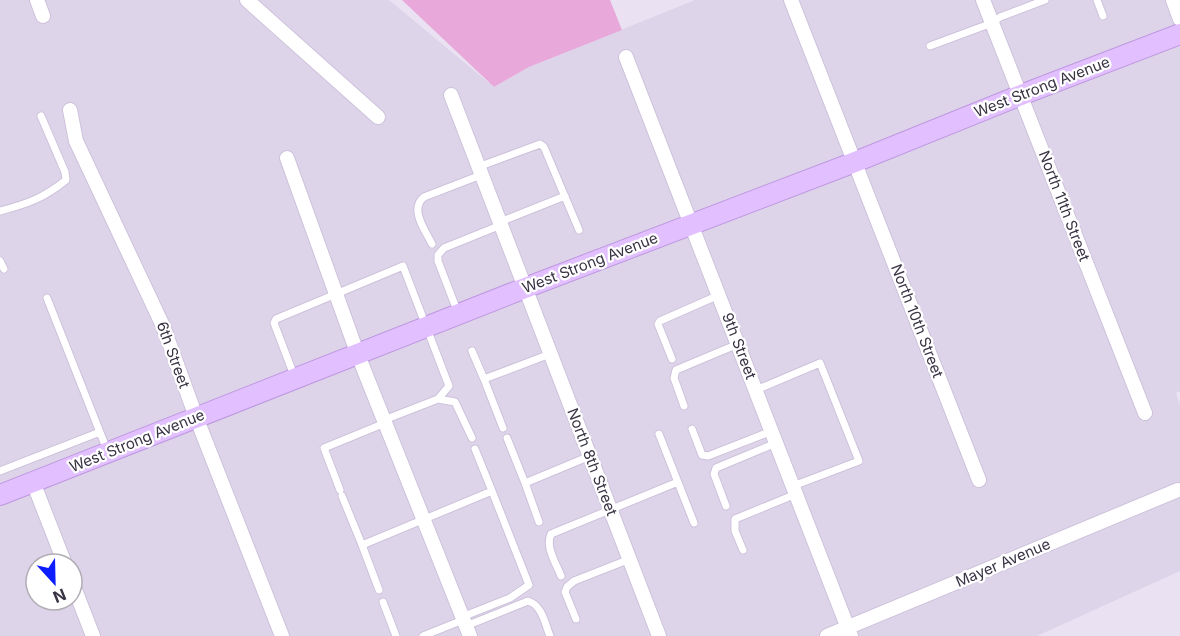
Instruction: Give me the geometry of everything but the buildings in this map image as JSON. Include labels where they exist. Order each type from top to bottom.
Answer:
[{"type":"street","points":[[37,0],[44,16]]},
{"type":"street","points":[[247,0],[378,117]]},
{"type":"street","name":"North 10th Street","points":[[791,0],[979,480]]},
{"type":"street","name":"North 11th Street","points":[[983,0],[1145,413]]},
{"type":"street","points":[[1173,0],[1180,19]]},
{"type":"street","name":"West Strong Avenue","points":[[0,495],[1180,34]]},
{"type":"street","name":"9th Street","points":[[626,57],[850,632]]},
{"type":"street","name":"North 8th Street","points":[[451,95],[659,636]]},
{"type":"street","name":"6th Street","points":[[70,110],[76,141],[163,326],[196,417],[282,636]]},
{"type":"street","points":[[287,158],[358,355],[465,625]]},
{"type":"street","points":[[33,482],[60,552]]},
{"type":"street","name":"Mayer Avenue","points":[[827,636],[850,632],[1178,490]]},
{"type":"street","points":[[84,612],[93,636]]},
{"type":"lane","points":[[930,46],[1045,0]]},
{"type":"lane","points":[[1097,0],[1103,16]]},
{"type":"lane","points":[[0,212],[29,204],[54,190],[66,180],[65,172],[41,116]]},
{"type":"lane","points":[[432,244],[418,215],[419,201],[540,144],[544,147],[579,230]]},
{"type":"lane","points":[[459,315],[438,261],[438,255],[444,248],[565,196]]},
{"type":"lane","points":[[0,261],[4,269]]},
{"type":"lane","points":[[295,379],[274,322],[276,319],[403,266],[448,382],[448,390],[438,399],[324,448],[379,590]]},
{"type":"lane","points":[[672,359],[658,324],[660,321],[719,295]]},
{"type":"lane","points":[[47,298],[108,453]]},
{"type":"lane","points":[[684,406],[674,378],[676,370],[738,344]]},
{"type":"lane","points":[[472,351],[503,428]]},
{"type":"lane","points":[[484,379],[550,354]]},
{"type":"lane","points":[[743,550],[735,531],[735,519],[859,461],[820,363],[756,390]]},
{"type":"lane","points":[[438,399],[455,402],[472,438]]},
{"type":"lane","points":[[692,429],[702,455],[708,456],[774,437]]},
{"type":"lane","points":[[0,471],[100,432]]},
{"type":"lane","points":[[659,434],[694,523]]},
{"type":"lane","points":[[726,506],[714,474],[716,468],[774,437]]},
{"type":"lane","points":[[507,438],[539,522]]},
{"type":"lane","points":[[465,625],[529,585],[475,449]]},
{"type":"lane","points":[[525,483],[590,456]]},
{"type":"lane","points":[[561,576],[548,540],[551,534],[678,482]]},
{"type":"lane","points":[[362,545],[492,491]]},
{"type":"lane","points":[[576,619],[565,592],[567,586],[574,581],[630,559]]},
{"type":"lane","points":[[423,636],[465,625],[528,601],[534,603],[539,610],[550,636]]},
{"type":"lane","points":[[383,602],[396,636]]},
{"type":"shaded area","points":[[0,0],[389,0],[494,87],[529,67],[695,0],[1180,0],[1180,391],[1176,393],[1180,405],[1180,571],[1037,636],[0,636]]},
{"type":"shaded area","points":[[402,0],[610,0],[622,30],[529,67],[494,87]]}]
